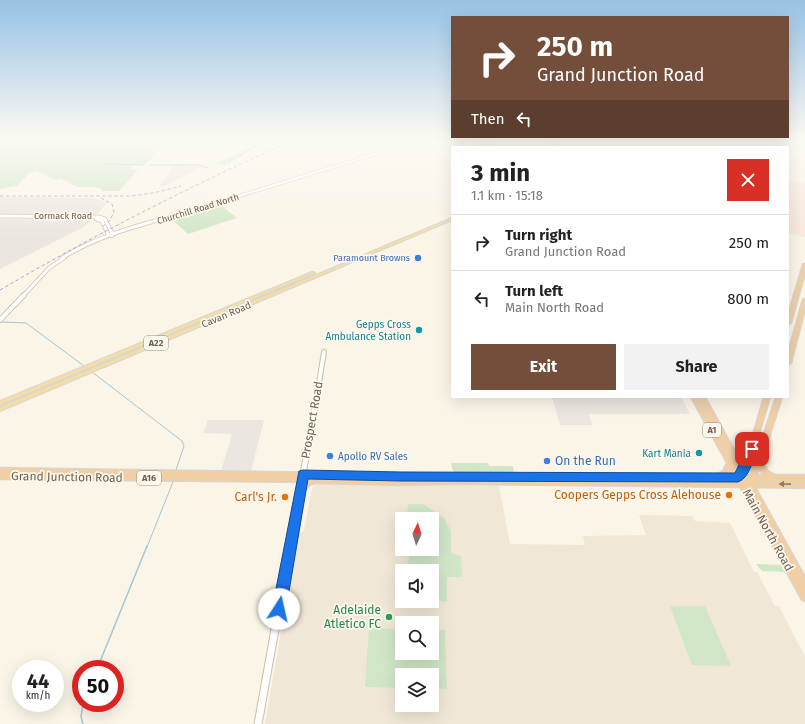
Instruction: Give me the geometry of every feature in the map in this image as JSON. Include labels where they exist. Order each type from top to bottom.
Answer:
[{"type":"highway","points":[[789,320],[805,265]]},
{"type":"highway","points":[[789,359],[805,300]]},
{"type":"highway","name":"A1","points":[[695,398],[738,477],[747,479]]},
{"type":"highway","name":"A1","points":[[703,398],[747,479]]},
{"type":"highway","points":[[747,479],[749,458],[767,398]]},
{"type":"highway","name":"Main North Road","points":[[747,479],[758,463],[779,398]]},
{"type":"highway","points":[[698,404],[707,404]]},
{"type":"highway","points":[[762,415],[771,419]]},
{"type":"highway","points":[[734,455],[740,458],[749,458]]},
{"type":"highway","points":[[758,463],[767,474],[776,478]]},
{"type":"highway","points":[[716,477],[726,473],[730,464]]},
{"type":"highway","name":"Grand Junction Road","points":[[0,471],[97,475]]},
{"type":"highway","name":"Grand Junction Road","points":[[0,476],[97,475],[401,479]]},
{"type":"highway","name":"Grand Junction Road","points":[[303,477],[319,480],[503,479],[622,481],[805,478]]},
{"type":"highway","name":"Grand Junction Road","points":[[622,481],[738,477]]},
{"type":"highway","name":"Grand Junction Road","points":[[747,479],[805,485]]},
{"type":"highway","name":"Main North Road","points":[[747,479],[805,584]]},
{"type":"highway","name":"Main North Road","points":[[747,479],[805,597]]},
{"type":"highway","points":[[300,491],[310,482],[319,480]]},
{"type":"main road","name":"Cavan Road","points":[[0,403],[91,368],[450,218]]},
{"type":"main road","name":"Cavan Road","points":[[0,409],[83,371]]},
{"type":"main road","name":"Prospect Road","points":[[258,724],[303,477]]},
{"type":"street","name":"Churchill Road North","points":[[62,258],[84,246],[116,234],[316,173]]},
{"type":"street","points":[[88,217],[101,213]]},
{"type":"street","name":"Cormack Road","points":[[0,217],[88,217],[102,221],[109,235]]},
{"type":"street","points":[[88,217],[97,217],[102,221]]},
{"type":"street","name":"Cormack Road","points":[[97,217],[105,219],[112,233],[116,234]]},
{"type":"street","points":[[109,235],[116,234]]},
{"type":"street","name":"Churchill Road North","points":[[1,319],[49,268],[79,247],[109,235]]},
{"type":"street","name":"Prospect Road","points":[[303,477],[324,352]]},
{"type":"shaded area","points":[[169,173],[191,173],[165,186],[159,186]]},
{"type":"shaded area","points":[[789,181],[805,183],[805,237],[789,233]]},
{"type":"shaded area","points":[[0,197],[91,198],[108,202],[99,212],[93,215],[0,214]]},
{"type":"shaded area","points":[[0,219],[92,220],[84,227],[0,269]]},
{"type":"shaded area","points":[[552,398],[682,398],[690,414],[589,414],[592,425],[560,425]]},
{"type":"shaded area","points":[[208,420],[264,420],[251,471],[221,471],[232,434],[203,433]]},
{"type":"shaded area","points":[[317,484],[499,486],[510,544],[585,545],[583,536],[646,535],[639,515],[692,516],[695,521],[730,523],[754,572],[757,572],[775,606],[779,606],[805,657],[805,724],[265,724],[298,534],[304,531],[312,488]]},
{"type":"green space","points":[[0,173],[30,173],[17,186],[0,189]]},
{"type":"green space","points":[[41,173],[135,173],[119,191],[101,191],[102,189],[95,187],[78,187],[61,179],[56,180]]},
{"type":"green space","points":[[219,204],[237,218],[188,234],[171,219]]},
{"type":"green space","points":[[451,463],[488,463],[489,466],[513,466],[514,475],[455,475]]},
{"type":"green space","points":[[408,504],[423,504],[435,512],[407,512]]},
{"type":"green space","points":[[439,515],[444,518],[451,531],[451,553],[461,556],[462,577],[447,577],[447,602],[439,600],[439,564],[407,564],[409,556],[439,556]]},
{"type":"green space","points":[[756,564],[782,565],[786,572],[762,571]]},
{"type":"green space","points":[[670,606],[705,606],[731,666],[692,665]]},
{"type":"green space","points":[[369,628],[395,629],[395,660],[439,660],[439,630],[445,630],[447,689],[439,688],[439,668],[395,668],[395,688],[365,687]]},
{"type":"waterway","points":[[2,322],[26,323],[84,366]]},
{"type":"waterway","points":[[92,372],[182,441],[184,446],[176,470]]},
{"type":"waterway","points":[[147,547],[173,482]]},
{"type":"waterway","points":[[101,660],[147,546]]},
{"type":"waterway","points":[[82,712],[81,717],[83,724]]},
{"type":"railway","points":[[0,290],[72,249],[146,210],[223,173]]},
{"type":"railway","points":[[0,196],[131,196],[153,193],[181,186]]},
{"type":"railway","points":[[101,198],[112,204],[114,212],[110,220],[101,228]]},
{"type":"place","name":"Paramount Browns","points":[[418,258]]},
{"type":"place","name":"Gepps Cross Ambulance Station","points":[[419,330]]},
{"type":"place","name":"Kart Mania","points":[[699,453]]},
{"type":"place","name":"Apollo RV Sales","points":[[330,456]]},
{"type":"place","name":"On the Run","points":[[547,461]]},
{"type":"place","name":"Coopers Gepps Cross Alehouse","points":[[729,495]]},
{"type":"place","name":"Carl's Jr.","points":[[285,497]]},
{"type":"place","name":"Adelaide Atletico FC","points":[[389,617]]},
{"type":"route","points":[[279,609],[303,474],[401,477],[738,477],[743,471],[752,449]]}]
